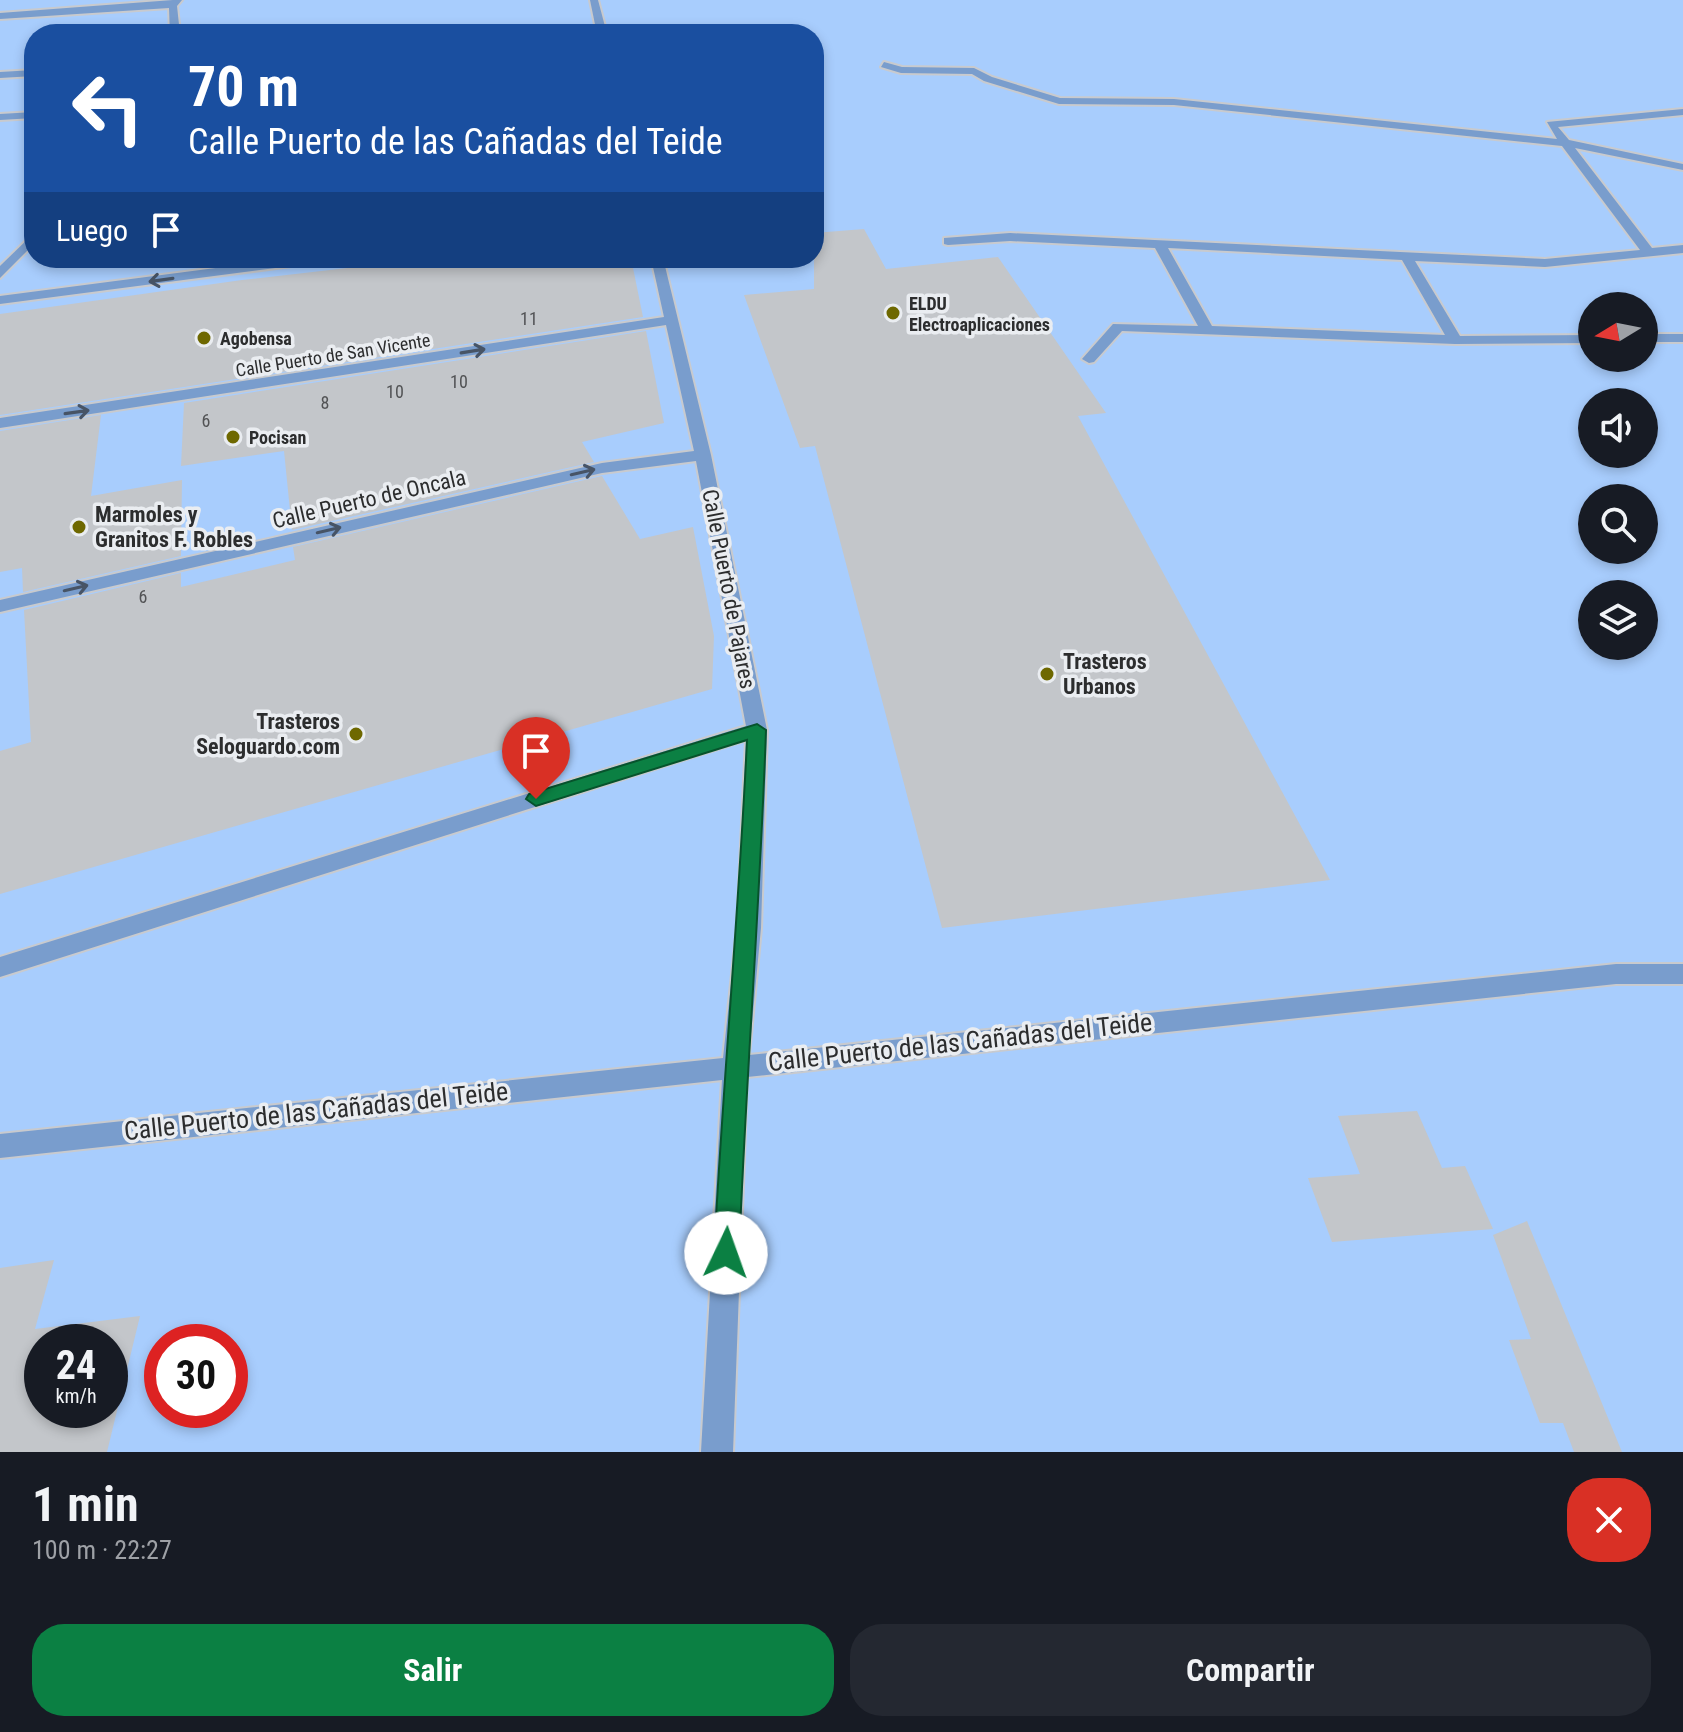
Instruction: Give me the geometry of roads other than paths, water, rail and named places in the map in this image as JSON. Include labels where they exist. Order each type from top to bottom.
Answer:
[{"type":"street","points":[[594,0],[600,24]]},
{"type":"street","points":[[0,16],[176,2],[175,24]]},
{"type":"street","points":[[884,65],[901,70],[974,71],[988,79],[1059,101],[1174,102],[1566,143],[1683,167]]},
{"type":"street","points":[[0,75],[24,74]]},
{"type":"street","points":[[1649,253],[1551,124],[1683,112]]},
{"type":"street","points":[[0,117],[24,116]]},
{"type":"street","points":[[948,241],[1010,237],[1545,263],[1682,250]]},
{"type":"street","points":[[1159,244],[1207,330]]},
{"type":"street","points":[[0,274],[24,248]]},
{"type":"street","points":[[1407,257],[1455,340]]},
{"type":"street","points":[[0,300],[39,298],[251,268]]},
{"type":"street","name":"Calle Puerto de Pajares","points":[[659,268],[703,455],[757,730],[749,928],[735,1065],[717,1452]]},
{"type":"street","name":"Calle Puerto de San Vicente","points":[[0,423],[671,320]]},
{"type":"street","points":[[1089,359],[1118,327],[1455,340],[1578,339]]},
{"type":"street","points":[[1658,338],[1683,338]]},
{"type":"street","name":"Calle Puerto de Oncala","points":[[0,606],[602,468],[703,455]]},
{"type":"street","points":[[0,967],[757,730]]},
{"type":"street","name":"Calle Puerto de las Cañadas del Teide","points":[[0,1146],[735,1065],[1616,974],[1683,974]]},
{"type":"place","name":"ELDU Electroaplicaciones","points":[[893,313]]},
{"type":"place","name":"Agobensa","points":[[204,338]]},
{"type":"place","name":"Pocisan","points":[[233,437]]},
{"type":"place","name":"Marmoles y Granitos F. Robles","points":[[79,527]]},
{"type":"place","name":"Trasteros Urbanos","points":[[1047,674]]},
{"type":"place","name":"Trasteros Seloguardo.com","points":[[356,734]]}]
